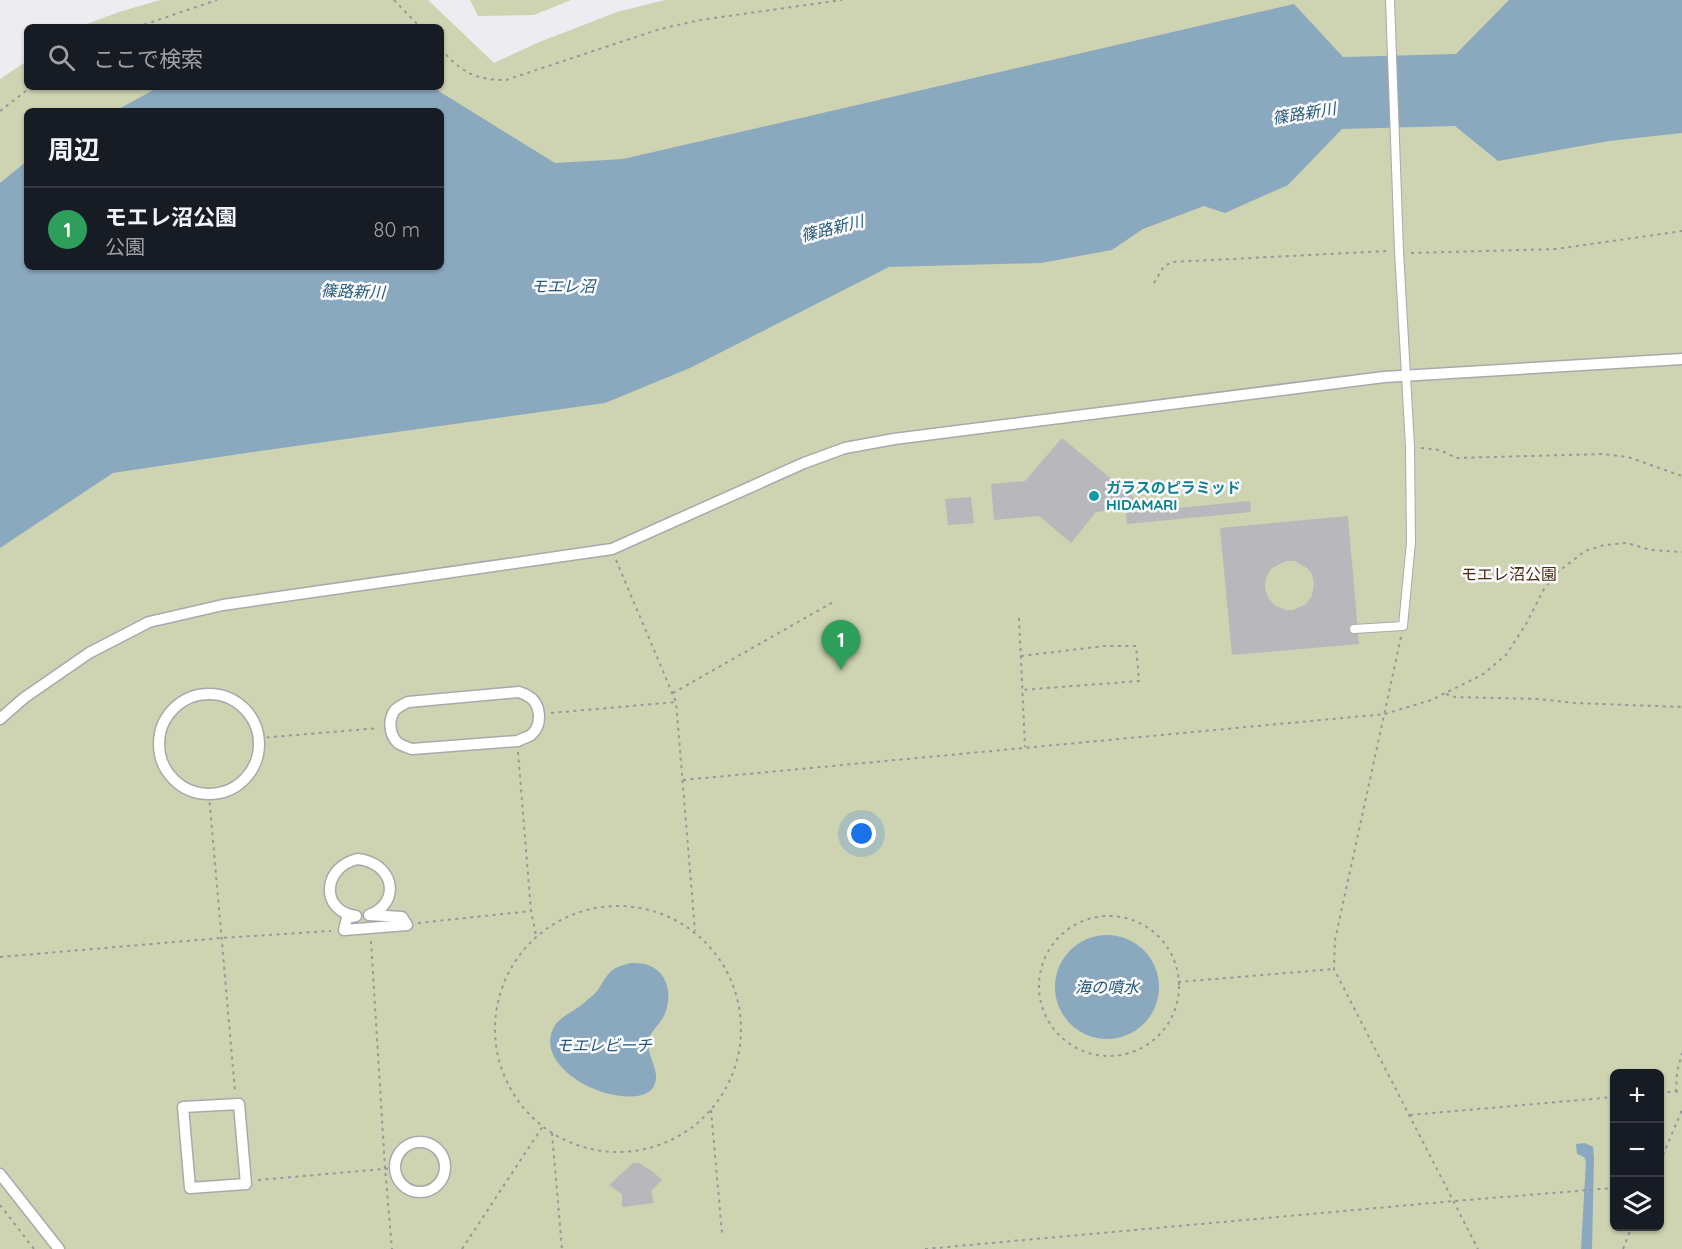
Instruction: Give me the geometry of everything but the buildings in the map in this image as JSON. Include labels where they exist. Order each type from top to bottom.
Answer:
[{"type":"street","points":[[0,719],[24,698],[89,653],[149,622],[223,605],[612,549],[804,463],[845,448],[894,439],[1384,376],[1682,359]]},
{"type":"street","points":[[519,692],[530,696],[540,715],[538,724],[531,735],[518,741],[412,749],[400,744],[393,737],[390,727],[391,717],[396,709],[408,702],[519,692]]},
{"type":"street","points":[[195,695],[224,696],[237,702],[248,712],[259,738],[259,753],[246,778],[235,788],[221,793],[209,795],[190,791],[177,783],[166,771],[159,757],[158,741],[161,726],[169,712],[181,702],[195,695]]},
{"type":"street","points":[[357,859],[376,864],[383,870],[390,887],[385,905],[379,912],[369,915],[402,917],[407,925],[370,929],[344,930],[347,918],[356,916],[342,913],[331,896],[330,885],[333,876],[347,862],[357,859]]},
{"type":"street","points":[[239,1104],[246,1184],[190,1188],[183,1107],[237,1105],[239,1104]]},
{"type":"street","points":[[411,1144],[427,1144],[440,1154],[444,1161],[443,1177],[439,1184],[425,1192],[417,1192],[403,1185],[390,1168],[403,1149],[411,1144]]},
{"type":"street","points":[[0,1174],[58,1249]]},
{"type":"lane","points":[[1354,629],[1403,626],[1411,542],[1410,447],[1399,252],[1390,0]]},
{"type":"path","points":[[146,24],[217,0]]},
{"type":"path","points":[[394,0],[417,24]]},
{"type":"path","points":[[444,52],[463,70],[477,77],[506,80],[660,28],[700,20],[842,0]]},
{"type":"path","points":[[0,111],[27,90]]},
{"type":"path","points":[[1154,283],[1164,266],[1173,262],[1399,252],[1556,249],[1682,231]]},
{"type":"path","points":[[1410,447],[1440,450],[1456,458],[1603,454],[1628,457],[1682,476]]},
{"type":"path","points":[[683,780],[1385,714],[1408,708],[1482,675],[1506,655],[1526,624],[1544,589],[1559,570],[1585,551],[1604,545],[1627,543],[1651,550],[1682,552]]},
{"type":"path","points":[[612,549],[676,702],[695,931]]},
{"type":"path","points":[[672,693],[835,601]]},
{"type":"path","points":[[1019,618],[1024,747]]},
{"type":"path","points":[[1403,626],[1335,940],[1334,969],[1478,1249]]},
{"type":"path","points":[[1021,656],[1104,646],[1136,646],[1139,681],[1021,690]]},
{"type":"path","points":[[1444,693],[1455,697],[1682,707]]},
{"type":"path","points":[[540,715],[676,702]]},
{"type":"path","points":[[259,738],[390,727]]},
{"type":"path","points":[[518,741],[531,911],[536,935]]},
{"type":"path","points":[[209,795],[237,1105]]},
{"type":"path","points":[[635,907],[655,911],[695,931],[709,944],[721,961],[732,980],[739,999],[740,1041],[736,1064],[722,1095],[711,1110],[697,1123],[666,1143],[633,1151],[604,1151],[585,1148],[552,1133],[532,1118],[508,1085],[495,1049],[496,1007],[510,967],[522,951],[536,935],[554,922],[593,908],[635,907]]},
{"type":"path","points":[[407,925],[531,911]]},
{"type":"path","points":[[1106,916],[1123,917],[1151,929],[1170,952],[1179,982],[1174,1010],[1160,1035],[1137,1051],[1111,1057],[1083,1053],[1059,1036],[1048,1022],[1042,1006],[1038,978],[1050,949],[1069,929],[1094,917],[1106,916]]},
{"type":"path","points":[[370,929],[390,1168],[392,1249]]},
{"type":"path","points":[[0,957],[344,930]]},
{"type":"path","points":[[1179,982],[1334,969]]},
{"type":"path","points":[[1676,1092],[1677,1072],[1682,1053]]},
{"type":"path","points":[[1664,1093],[1682,1091]]},
{"type":"path","points":[[1410,1115],[1610,1097]]},
{"type":"path","points":[[711,1110],[722,1233]]},
{"type":"path","points":[[1664,1151],[1682,1110]]},
{"type":"path","points":[[462,1249],[543,1126]]},
{"type":"path","points":[[552,1133],[562,1249]]},
{"type":"path","points":[[246,1181],[390,1168]]},
{"type":"path","points":[[925,1249],[1610,1188]]},
{"type":"path","points":[[0,1205],[33,1249]]},
{"type":"path","points":[[1623,1249],[1630,1231]]},
{"type":"green space","name":"モエレ沼公園","points":[[160,0],[428,0],[494,63],[537,43],[617,12],[665,0],[1682,0],[1682,1249],[0,1249],[0,79],[24,63],[24,90],[444,90],[444,24],[87,24]]},
{"type":"green space","points":[[470,0],[571,0],[534,15],[478,16]]},
{"type":"water","name":"モエレ沼","points":[[1509,0],[1682,0],[1682,133],[1609,141],[1498,161],[1455,126],[1342,129],[1288,185],[1225,213],[1204,206],[1143,229],[1112,250],[1041,263],[889,267],[690,368],[605,403],[113,473],[0,548],[0,183],[24,163],[24,270],[444,270],[444,108],[120,108],[154,90],[437,90],[555,163],[623,159],[1294,4],[1343,57],[1456,54]]},
{"type":"water","name":"海の噴水","points":[[1107,935],[1127,939],[1136,944],[1150,958],[1155,967],[1159,987],[1155,1007],[1150,1016],[1136,1030],[1127,1035],[1107,1039],[1087,1035],[1078,1030],[1064,1016],[1059,1007],[1055,987],[1059,967],[1064,958],[1078,944],[1087,939]]},
{"type":"water","name":"モエレビーチ","points":[[631,963],[645,964],[659,972],[667,985],[668,1000],[664,1016],[649,1039],[656,1075],[654,1085],[649,1092],[641,1095],[620,1096],[599,1091],[574,1078],[558,1063],[550,1045],[555,1025],[594,994],[611,971]]},
{"type":"water","points":[[1585,1143],[1593,1147],[1594,1157],[1592,1249],[1581,1249],[1586,1161],[1584,1157],[1577,1154],[1576,1144]]},
{"type":"place","name":"ガラスのピラミッド HIDAMARI","points":[[1094,496]]},
{"type":"place","name":"モエレ沼公園","points":[[841,670]]},
{"type":"district","name":"モエレ沼公園","points":[[1509,574]]},
{"type":"water label","name":"篠路新川","points":[[1304,113]]},
{"type":"water label","name":"篠路新川","points":[[832,228]]},
{"type":"water label","name":"篠路新川","points":[[353,291]]}]
